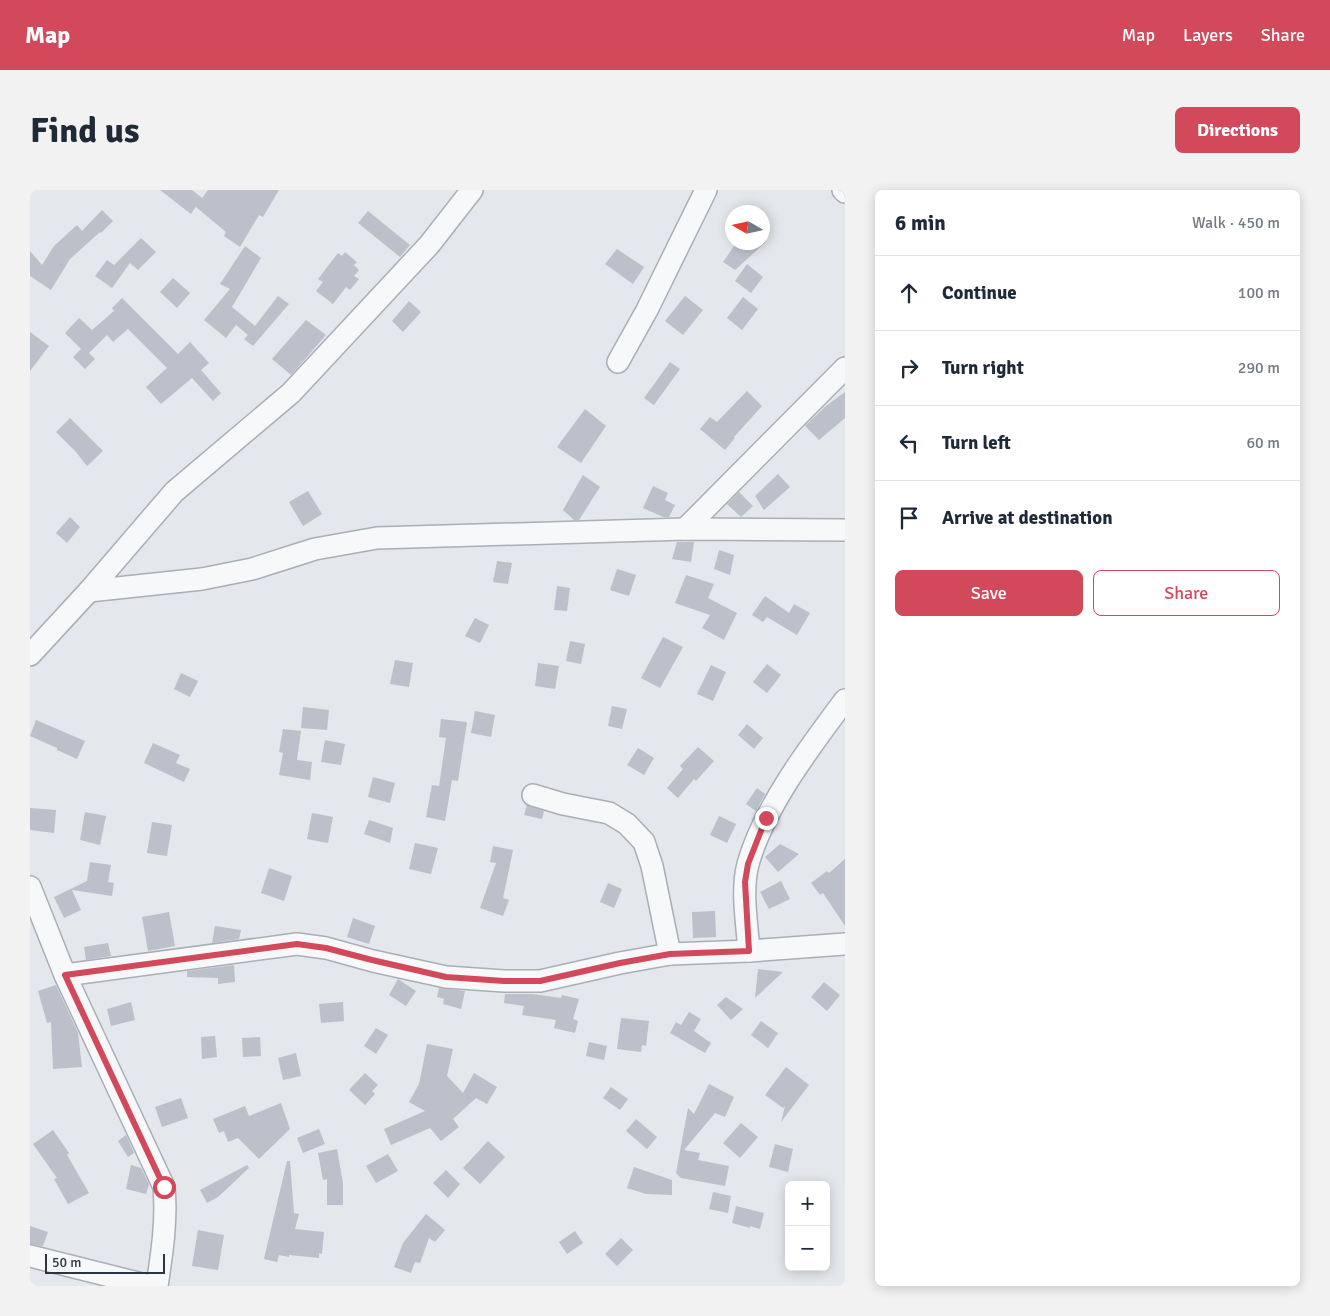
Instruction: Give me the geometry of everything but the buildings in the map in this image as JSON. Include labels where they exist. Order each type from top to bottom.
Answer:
[{"type":"street","points":[[30,655],[89,591],[174,492],[291,392],[429,245],[472,190]]},
{"type":"street","points":[[618,362],[647,310],[706,190]]},
{"type":"street","points":[[685,529],[845,368]]},
{"type":"street","points":[[89,591],[202,579],[252,569],[316,549],[377,538],[685,529],[845,530]]},
{"type":"street","points":[[749,951],[745,902],[745,882],[748,864],[766,818],[809,749],[845,700]]},
{"type":"street","points":[[533,795],[563,804],[609,813],[627,824],[644,842],[652,866],[670,954]]},
{"type":"street","points":[[30,887],[65,975],[164,1187],[165,1226],[157,1286]]},
{"type":"street","points":[[65,975],[297,944],[326,948],[446,977],[504,981],[540,981],[670,954],[749,951],[845,944]]},
{"type":"street","points":[[30,1256],[150,1286]]},
{"type":"route","points":[[164,1187],[65,975],[297,944],[326,948],[446,977],[504,981],[540,981],[670,954],[749,951],[745,882],[748,864],[766,818]]}]
